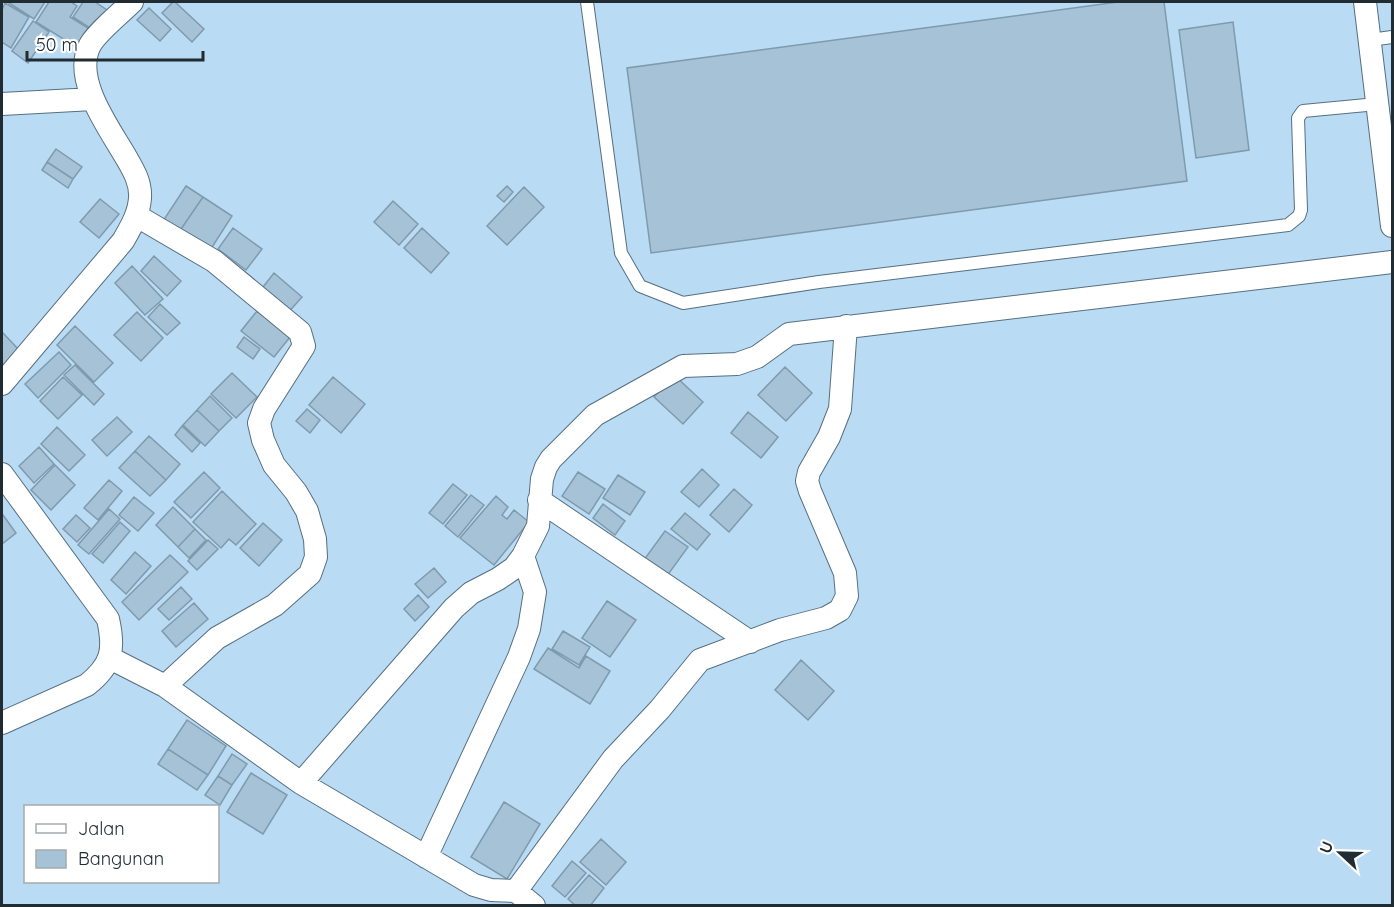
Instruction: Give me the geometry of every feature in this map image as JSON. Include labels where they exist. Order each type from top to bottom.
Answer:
[{"type":"street","points":[[2,384],[123,241],[137,216],[140,196],[137,177],[93,99],[87,84],[85,69],[86,56],[91,43],[132,2]]},
{"type":"street","points":[[1365,2],[1392,226]]},
{"type":"street","points":[[2,104],[93,99]]},
{"type":"street","points":[[137,216],[214,261],[300,332],[304,346],[264,409],[259,423],[273,465],[296,492],[308,511],[315,539],[316,557],[310,574],[275,605],[217,638],[165,686]]},
{"type":"street","points":[[302,783],[454,608],[471,593],[498,579],[514,567],[523,556],[538,526],[542,478],[551,459],[595,415],[683,366],[738,364],[757,357],[789,334],[1392,262]]},
{"type":"street","points":[[516,891],[613,759],[660,709],[700,660],[780,630],[826,618],[840,610],[847,596],[845,573],[807,481],[809,472],[840,409],[846,326]]},
{"type":"street","points":[[2,474],[108,620],[113,640],[110,657],[98,676],[87,685],[2,723]]},
{"type":"street","points":[[539,500],[750,642]]},
{"type":"street","points":[[426,857],[519,657],[529,629],[535,592],[523,556]]},
{"type":"street","points":[[110,657],[165,686],[302,783],[426,857],[474,885],[498,891],[516,891],[534,906]]},
{"type":"lane","points":[[587,2],[621,253],[640,286],[683,303],[819,282],[1288,225],[1299,216],[1301,210],[1298,118],[1303,111],[1377,104]]},
{"type":"lane","points":[[1370,40],[1392,37]]},
{"type":"shaded area","points":[[2,2],[1392,2],[1392,905],[2,906]]},
{"type":"building","points":[[10,2],[45,2],[34,19]]},
{"type":"building","points":[[49,2],[71,2],[77,6],[70,17],[93,31],[81,50],[36,22]]},
{"type":"building","points":[[83,2],[95,2],[110,12],[96,32],[73,17]]},
{"type":"building","points":[[173,2],[204,29],[192,42],[162,13]]},
{"type":"building","points":[[1118,2],[1164,2],[1187,181],[651,253],[627,68]]},
{"type":"building","points":[[5,3],[29,17],[11,48],[2,42],[2,10]]},
{"type":"building","points":[[149,8],[171,29],[160,41],[137,20]]},
{"type":"building","points":[[33,21],[49,32],[28,63],[12,51]]},
{"type":"building","points":[[1233,22],[1249,150],[1196,158],[1179,30]]},
{"type":"building","points":[[56,149],[82,167],[73,179],[47,162]]},
{"type":"building","points":[[47,162],[73,179],[68,188],[42,170]]},
{"type":"building","points":[[186,186],[203,197],[179,232],[163,221]]},
{"type":"building","points":[[507,186],[513,192],[504,202],[497,196]]},
{"type":"building","points":[[524,187],[544,207],[507,245],[487,226]]},
{"type":"building","points":[[203,197],[232,216],[209,252],[179,232]]},
{"type":"building","points":[[100,199],[119,214],[99,238],[80,222]]},
{"type":"building","points":[[393,201],[418,224],[399,245],[374,222]]},
{"type":"building","points":[[233,228],[262,249],[246,270],[218,249]]},
{"type":"building","points":[[422,228],[449,253],[431,273],[404,248]]},
{"type":"building","points":[[154,256],[181,281],[167,296],[141,271]]},
{"type":"building","points":[[132,266],[163,299],[145,315],[115,283]]},
{"type":"building","points":[[274,273],[302,297],[286,315],[259,292]]},
{"type":"building","points":[[160,304],[180,323],[167,335],[148,317]]},
{"type":"building","points":[[257,311],[290,337],[274,357],[241,331]]},
{"type":"building","points":[[137,312],[163,338],[141,361],[114,335]]},
{"type":"building","points":[[75,326],[113,363],[94,382],[57,345]]},
{"type":"building","points":[[2,332],[21,352],[6,367],[2,363]]},
{"type":"building","points":[[244,337],[260,349],[253,359],[237,347]]},
{"type":"building","points":[[59,352],[71,365],[38,398],[25,384]]},
{"type":"building","points":[[75,365],[104,394],[94,405],[64,375]]},
{"type":"building","points":[[785,367],[812,393],[786,421],[758,395]]},
{"type":"building","points":[[232,373],[257,397],[236,418],[211,394]]},
{"type":"building","points":[[674,375],[703,402],[683,424],[654,397]]},
{"type":"building","points":[[63,377],[82,395],[58,419],[40,401]]},
{"type":"building","points":[[333,377],[365,404],[341,433],[309,405]]},
{"type":"building","points":[[210,396],[232,418],[219,431],[197,410]]},
{"type":"building","points":[[307,409],[320,420],[310,433],[296,421]]},
{"type":"building","points":[[197,410],[219,431],[205,446],[183,425]]},
{"type":"building","points":[[748,412],[778,437],[761,458],[731,433]]},
{"type":"building","points":[[117,417],[132,432],[107,456],[92,440]]},
{"type":"building","points":[[182,426],[200,443],[192,452],[175,435]]},
{"type":"building","points":[[57,427],[85,455],[69,471],[41,444]]},
{"type":"building","points":[[149,436],[180,464],[166,480],[135,451]]},
{"type":"building","points":[[39,447],[54,464],[34,483],[19,466]]},
{"type":"building","points":[[135,451],[166,480],[150,496],[119,468]]},
{"type":"building","points":[[55,465],[75,485],[51,510],[31,490]]},
{"type":"building","points":[[702,469],[719,485],[699,507],[681,492]]},
{"type":"building","points":[[204,472],[220,488],[191,518],[174,502]]},
{"type":"building","points":[[578,472],[605,489],[589,514],[562,496]]},
{"type":"building","points":[[618,475],[645,492],[630,515],[603,498]]},
{"type":"building","points":[[109,480],[122,491],[98,520],[84,508]]},
{"type":"building","points":[[453,484],[467,495],[443,524],[429,513]]},
{"type":"building","points":[[734,489],[752,505],[729,532],[710,515]]},
{"type":"building","points":[[222,491],[256,524],[236,545],[229,539],[221,548],[193,522]]},
{"type":"building","points":[[471,495],[484,505],[458,537],[445,526]]},
{"type":"building","points":[[496,496],[508,507],[502,515],[507,519],[514,510],[529,522],[494,565],[460,538]]},
{"type":"building","points":[[134,497],[154,513],[138,531],[119,515]]},
{"type":"building","points":[[603,504],[625,521],[615,535],[593,518]]},
{"type":"building","points":[[173,507],[195,529],[178,547],[156,525]]},
{"type":"building","points":[[109,509],[120,519],[89,554],[78,545]]},
{"type":"building","points":[[685,513],[710,534],[697,550],[671,529]]},
{"type":"building","points":[[3,515],[16,533],[2,544],[2,517]]},
{"type":"building","points":[[76,515],[90,528],[77,542],[63,529]]},
{"type":"building","points":[[120,522],[130,531],[103,563],[92,554]]},
{"type":"building","points":[[263,523],[282,540],[259,566],[240,548]]},
{"type":"building","points":[[195,529],[206,540],[189,558],[178,547]]},
{"type":"building","points":[[665,531],[688,547],[664,580],[641,564]]},
{"type":"building","points":[[208,540],[218,549],[197,570],[188,561]]},
{"type":"building","points":[[135,552],[151,566],[126,594],[111,580]]},
{"type":"building","points":[[170,555],[188,572],[139,620],[122,602]]},
{"type":"building","points":[[434,568],[446,582],[428,598],[415,584]]},
{"type":"building","points":[[181,587],[192,599],[169,620],[158,609]]},
{"type":"building","points":[[418,595],[429,607],[415,621],[404,609]]},
{"type":"building","points":[[607,601],[636,620],[610,657],[582,638]]},
{"type":"building","points":[[194,603],[208,619],[176,647],[162,631]]},
{"type":"building","points":[[563,631],[590,647],[579,665],[552,649]]},
{"type":"building","points":[[548,648],[579,668],[586,656],[610,671],[590,704],[534,669]]},
{"type":"building","points":[[801,660],[834,691],[808,720],[775,690]]},
{"type":"building","points":[[187,720],[226,746],[208,775],[168,749]]},
{"type":"building","points":[[168,749],[208,775],[197,790],[158,764]]},
{"type":"building","points":[[232,754],[247,764],[232,785],[218,776]]},
{"type":"building","points":[[251,773],[287,795],[263,834],[227,812]]},
{"type":"building","points":[[218,776],[232,785],[220,805],[205,795]]},
{"type":"building","points":[[504,802],[540,824],[507,879],[471,857]]},
{"type":"building","points":[[601,839],[626,862],[606,885],[580,862]]},
{"type":"building","points":[[572,861],[586,873],[565,897],[552,886]]},
{"type":"building","points":[[589,875],[604,888],[590,906],[576,906],[568,899]]}]
